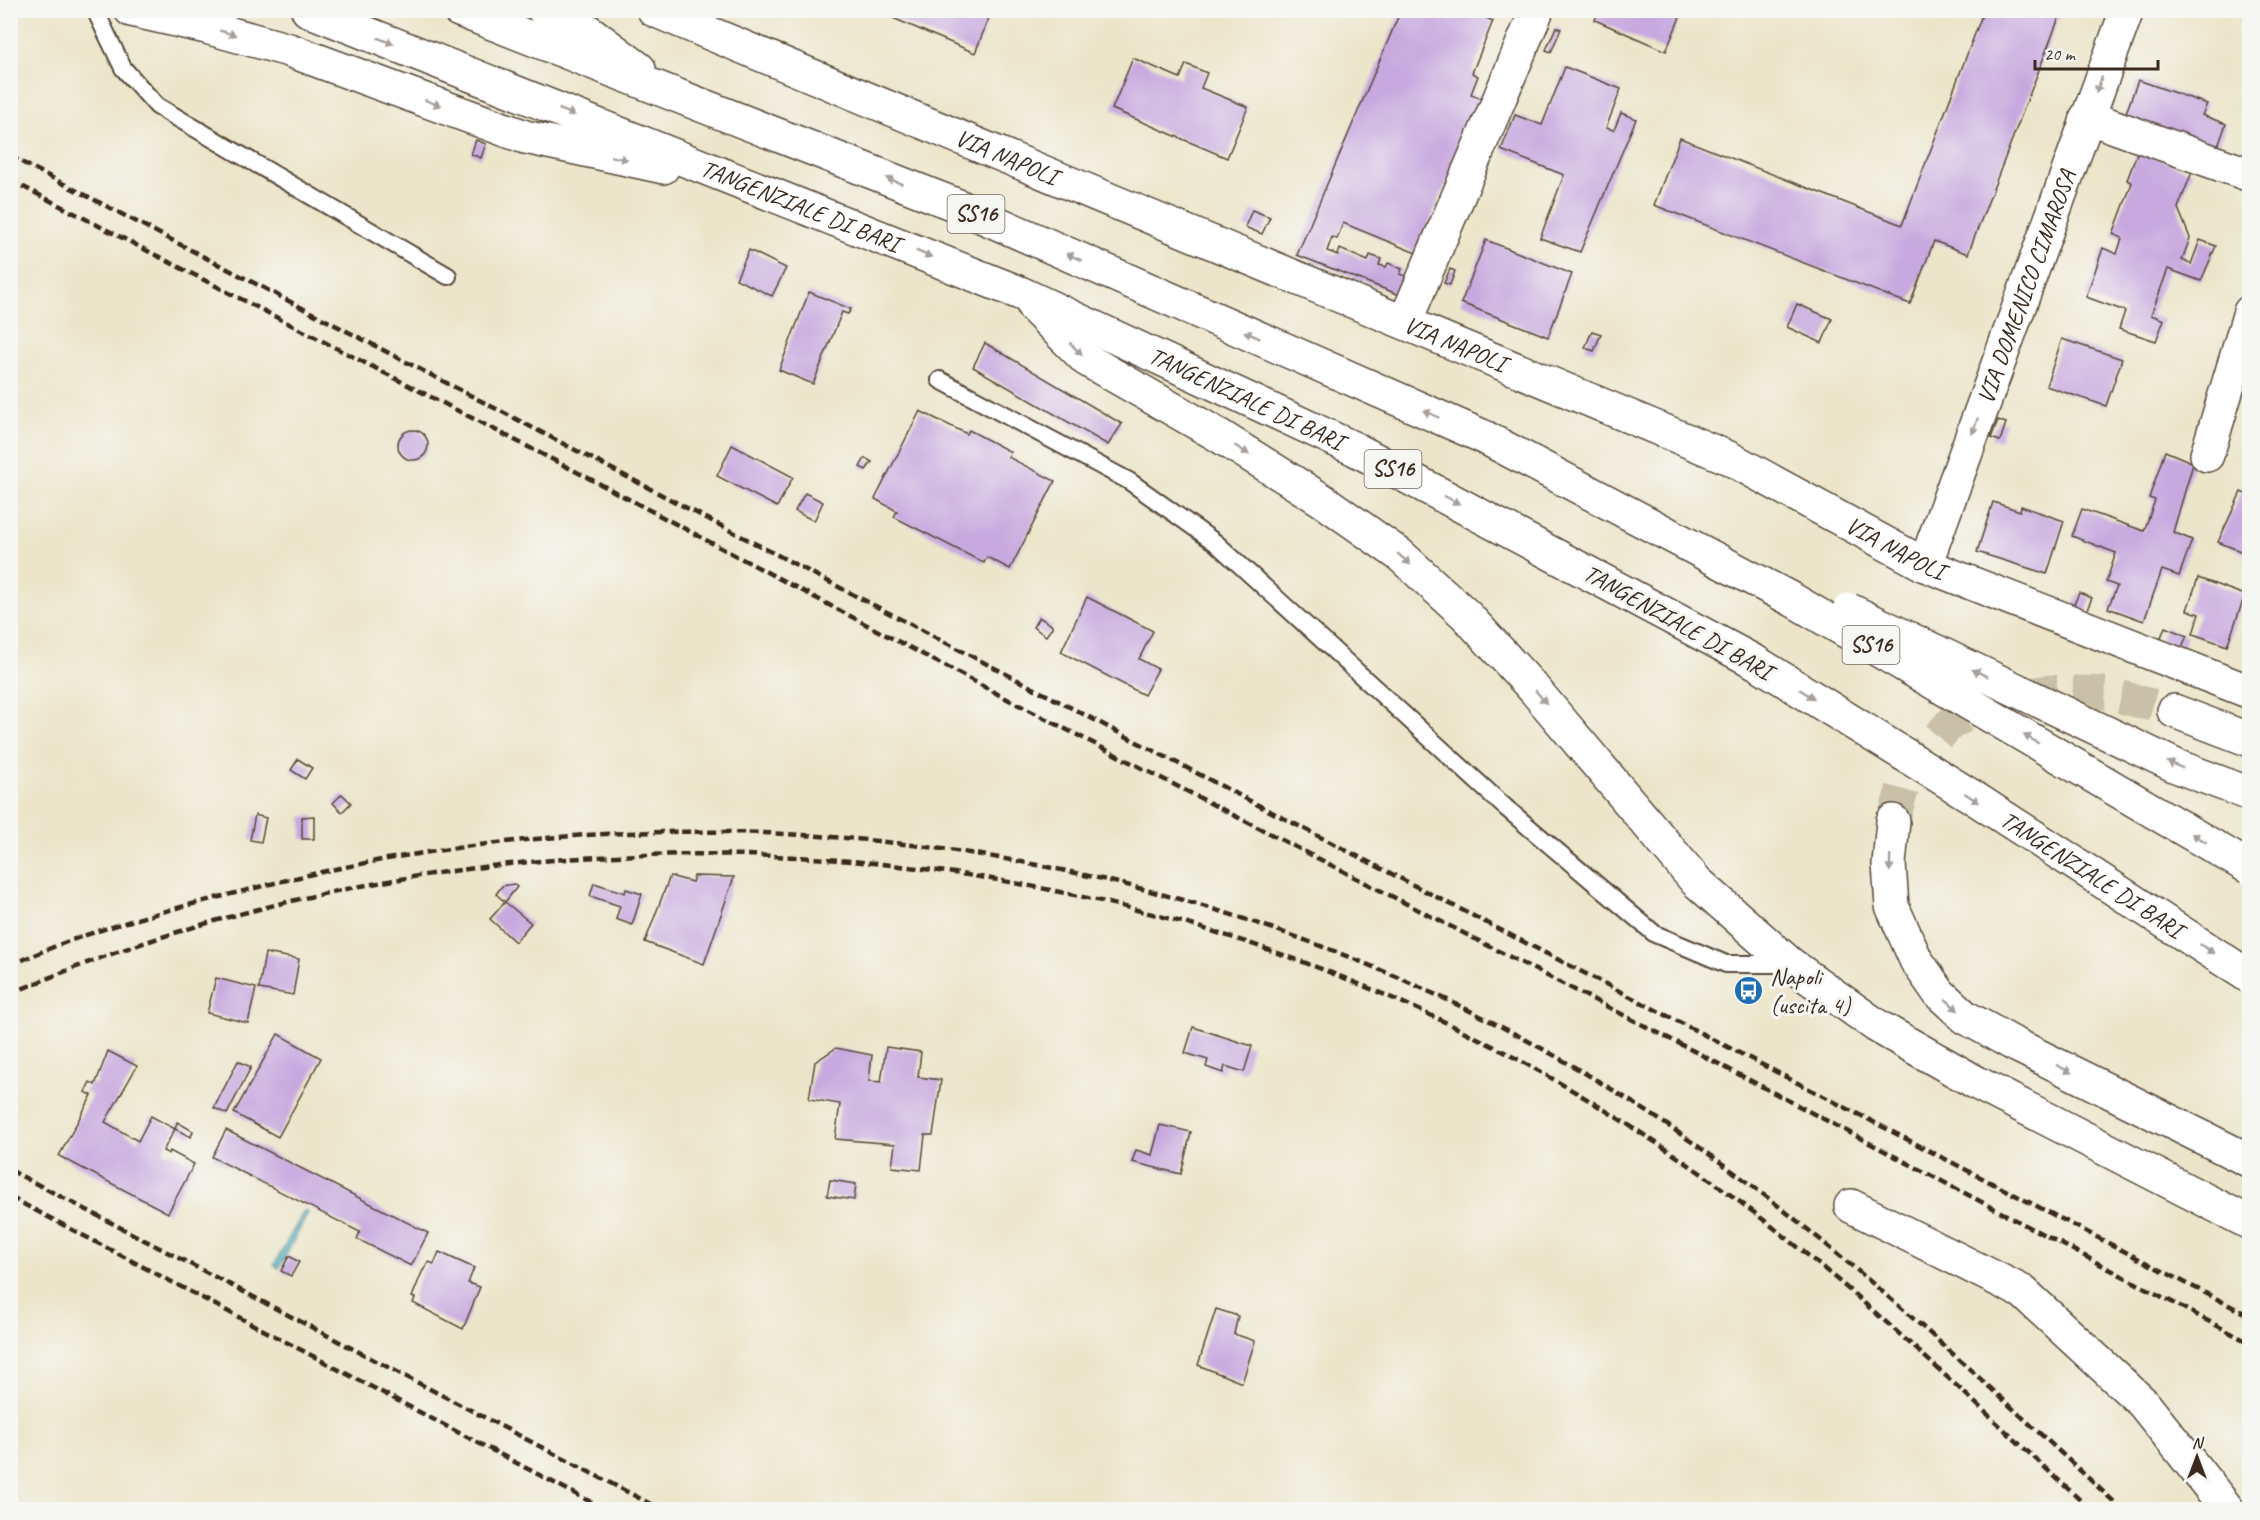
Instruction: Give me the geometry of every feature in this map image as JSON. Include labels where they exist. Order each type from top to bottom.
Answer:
[{"type":"main road","points":[[131,10],[206,27],[289,50],[525,137],[759,188]]},
{"type":"main road","name":"TANGENZIALE DI BARI","points":[[308,10],[1020,292],[1355,449],[1757,663],[1971,796],[2250,977]]},
{"type":"main road","name":"SS16","points":[[459,10],[956,205],[1484,437],[1793,600],[2250,868]]},
{"type":"main road","points":[[544,10],[580,25],[671,93]]},
{"type":"main road","name":"VIA NAPOLI","points":[[654,10],[716,22],[1405,322],[1729,458],[1925,565],[2250,692]]},
{"type":"main road","points":[[1405,322],[1537,10]]},
{"type":"main road","name":"VIA DOMENICO CIMAROSA","points":[[1925,565],[2127,10]]},
{"type":"main road","points":[[2087,117],[2250,176]]},
{"type":"main road","points":[[1020,292],[1087,360],[1218,435],[1322,500],[1400,555],[1466,615],[1534,689],[1696,881],[1790,964],[1877,1026],[1977,1083],[2250,1223]]},
{"type":"main road","points":[[2207,455],[2250,312]]},
{"type":"main road","points":[[1484,437],[2176,766],[2250,794]]},
{"type":"main road","points":[[2174,711],[2250,740]]},
{"type":"main road","points":[[1893,821],[1889,864],[1892,906],[1916,960],[1939,993],[1965,1017],[2012,1043],[2250,1161]]},
{"type":"main road","points":[[1851,1206],[2023,1292],[2143,1403],[2228,1509]]},
{"type":"lane","points":[[95,10],[123,68],[157,106],[448,276]]},
{"type":"lane","points":[[940,380],[1129,481],[1216,543],[1505,807],[1655,934],[1726,964],[1790,964]]},
{"type":"water","points":[[304,1211],[308,1213],[279,1268],[274,1265]]},
{"type":"building","points":[[874,10],[992,10],[975,53]]},
{"type":"building","points":[[1401,10],[1468,10],[1493,21],[1472,73],[1478,76],[1471,94],[1483,99],[1416,253],[1343,223],[1337,239],[1332,237],[1327,251],[1338,255],[1340,249],[1368,261],[1370,255],[1381,259],[1379,265],[1386,267],[1388,263],[1402,269],[1400,274],[1408,277],[1400,295],[1297,255]]},
{"type":"building","points":[[1599,10],[1683,10],[1666,51],[1595,20]]},
{"type":"building","points":[[1984,10],[2062,10],[1968,254],[1934,241],[1910,304],[1654,205],[1680,138],[1902,225]]},
{"type":"building","points":[[1556,27],[1561,29],[1551,52],[1546,50]]},
{"type":"building","points":[[1133,58],[1180,78],[1186,64],[1207,73],[1201,88],[1248,107],[1227,158],[1112,109]]},
{"type":"building","points":[[1565,67],[1621,89],[1606,128],[1614,130],[1621,113],[1636,119],[1580,252],[1540,238],[1564,175],[1501,150],[1515,115],[1542,125]]},
{"type":"building","points":[[2138,80],[2207,104],[2202,115],[2226,124],[2215,155],[2123,121]]},
{"type":"building","points":[[476,140],[486,144],[481,158],[471,154]]},
{"type":"building","points":[[2138,151],[2192,172],[2178,208],[2190,238],[2182,260],[2191,264],[2200,240],[2216,246],[2201,281],[2168,269],[2151,315],[2164,320],[2156,341],[2119,329],[2125,311],[2086,297],[2103,248],[2117,254],[2122,238],[2113,234],[2132,183],[2127,180]]},
{"type":"building","points":[[1252,210],[1270,217],[1262,234],[1245,227]]},
{"type":"building","points":[[1486,240],[1572,274],[1548,337],[1461,303]]},
{"type":"building","points":[[749,250],[786,268],[772,296],[736,279]]},
{"type":"building","points":[[1450,269],[1455,271],[1450,285],[1444,283]]},
{"type":"building","points":[[809,292],[851,309],[848,314],[842,312],[813,384],[779,370]]},
{"type":"building","points":[[1797,304],[1832,319],[1822,343],[1787,327]]},
{"type":"building","points":[[1592,331],[1601,334],[1594,351],[1585,348]]},
{"type":"building","points":[[2062,339],[2122,359],[2106,406],[2046,386]]},
{"type":"building","points":[[985,343],[1122,424],[1108,445],[973,367]]},
{"type":"building","points":[[920,411],[967,434],[969,430],[1011,452],[1008,457],[1055,481],[1010,569],[987,557],[984,563],[894,517],[897,511],[875,499]]},
{"type":"building","points":[[1998,420],[2006,423],[2000,441],[1991,438]]},
{"type":"building","points":[[413,430],[424,434],[428,445],[424,456],[413,460],[402,456],[398,445],[402,434]]},
{"type":"building","points":[[732,445],[793,477],[777,507],[717,476]]},
{"type":"building","points":[[2250,445],[2250,462],[2245,460]]},
{"type":"building","points":[[2165,451],[2208,469],[2193,464],[2173,532],[2192,540],[2179,576],[2162,570],[2144,621],[2108,608],[2117,586],[2106,582],[2116,553],[2072,536],[2082,509],[2144,531],[2155,500],[2149,498]]},
{"type":"building","points":[[865,458],[872,462],[866,470],[860,467]]},
{"type":"building","points":[[2241,492],[2250,496],[2250,555],[2218,542]]},
{"type":"building","points":[[805,493],[823,502],[814,521],[795,511]]},
{"type":"building","points":[[1993,502],[2020,511],[2021,506],[2064,521],[2047,574],[1977,552]]},
{"type":"building","points":[[2198,578],[2245,595],[2227,646],[2193,634],[2199,614],[2187,610]]},
{"type":"building","points":[[2079,593],[2092,598],[2082,621],[2069,616]]},
{"type":"building","points":[[1087,597],[1153,631],[1139,659],[1158,669],[1144,695],[1061,652]]},
{"type":"building","points":[[1039,617],[1053,626],[1046,636],[1033,627]]},
{"type":"building","points":[[2165,627],[2187,636],[2181,649],[2160,640]]},
{"type":"building","points":[[298,759],[312,768],[305,779],[291,770]]},
{"type":"building","points":[[342,794],[351,803],[342,812],[333,803]]},
{"type":"building","points":[[255,815],[266,818],[261,842],[250,840]]},
{"type":"building","points":[[314,816],[314,839],[302,839],[302,817]]},
{"type":"building","points":[[670,876],[692,882],[694,876],[734,877],[704,964],[645,942]]},
{"type":"building","points":[[594,883],[625,893],[626,889],[642,894],[632,925],[616,919],[620,906],[590,896]]},
{"type":"building","points":[[514,884],[517,887],[505,902],[496,894],[502,886]]},
{"type":"building","points":[[505,902],[531,923],[515,942],[490,919]]},
{"type":"building","points":[[265,953],[299,959],[293,995],[259,989]]},
{"type":"building","points":[[216,978],[256,988],[248,1023],[207,1013]]},
{"type":"building","points":[[1193,1027],[1252,1046],[1244,1072],[1225,1066],[1223,1073],[1206,1067],[1208,1060],[1185,1053]]},
{"type":"building","points":[[278,1034],[321,1058],[278,1137],[234,1113]]},
{"type":"building","points":[[886,1047],[921,1052],[918,1077],[941,1080],[933,1135],[925,1135],[921,1170],[892,1167],[895,1144],[835,1139],[840,1104],[809,1099],[815,1062],[836,1048],[872,1055],[869,1081],[881,1082]]},
{"type":"building","points":[[108,1051],[137,1066],[105,1122],[138,1141],[151,1116],[175,1129],[163,1151],[169,1154],[170,1151],[194,1164],[168,1213],[59,1156],[92,1095],[85,1092],[90,1082],[95,1085]]},
{"type":"building","points":[[238,1061],[251,1067],[227,1114],[214,1108]]},
{"type":"building","points":[[177,1122],[193,1131],[191,1137],[175,1129]]},
{"type":"building","points":[[1160,1125],[1191,1132],[1181,1174],[1132,1162],[1136,1150],[1152,1155]]},
{"type":"building","points":[[226,1130],[428,1233],[411,1266],[357,1239],[360,1232],[212,1157]]},
{"type":"building","points":[[830,1180],[856,1184],[854,1200],[827,1196]]},
{"type":"building","points":[[439,1252],[474,1268],[468,1283],[480,1287],[463,1329],[413,1303],[415,1298],[412,1297],[422,1272],[429,1262],[434,1264]]},
{"type":"building","points":[[289,1256],[299,1262],[291,1276],[281,1271]]},
{"type":"building","points":[[1216,1309],[1238,1316],[1234,1334],[1255,1341],[1242,1383],[1198,1365]]},
{"type":"tunnel","points":[[1893,821],[1908,770],[1950,724],[1996,699],[2049,691],[2107,693],[2174,711]]},
{"type":"railway","points":[[10,156],[1260,806],[2250,1316]]},
{"type":"railway","points":[[10,180],[602,485],[1011,701],[1717,1063],[2250,1343]]},
{"type":"railway","points":[[10,966],[68,941],[99,931],[255,888],[426,852],[599,834],[773,833],[946,850],[1116,882],[1283,932],[1444,998],[1598,1081],[1670,1127],[1739,1176],[1806,1228],[1935,1338],[2123,1510]]},
{"type":"railway","points":[[10,994],[175,933],[345,889],[518,863],[694,854],[870,863],[1043,889],[1213,932],[1378,992],[1446,1022],[1578,1094],[1702,1174],[1818,1264],[1929,1360],[2091,1510]]},
{"type":"railway","points":[[10,1170],[662,1510]]},
{"type":"railway","points":[[10,1197],[606,1510]]},
{"type":"place","name":"Napoli (uscita 4)","points":[[1749,991]]}]
